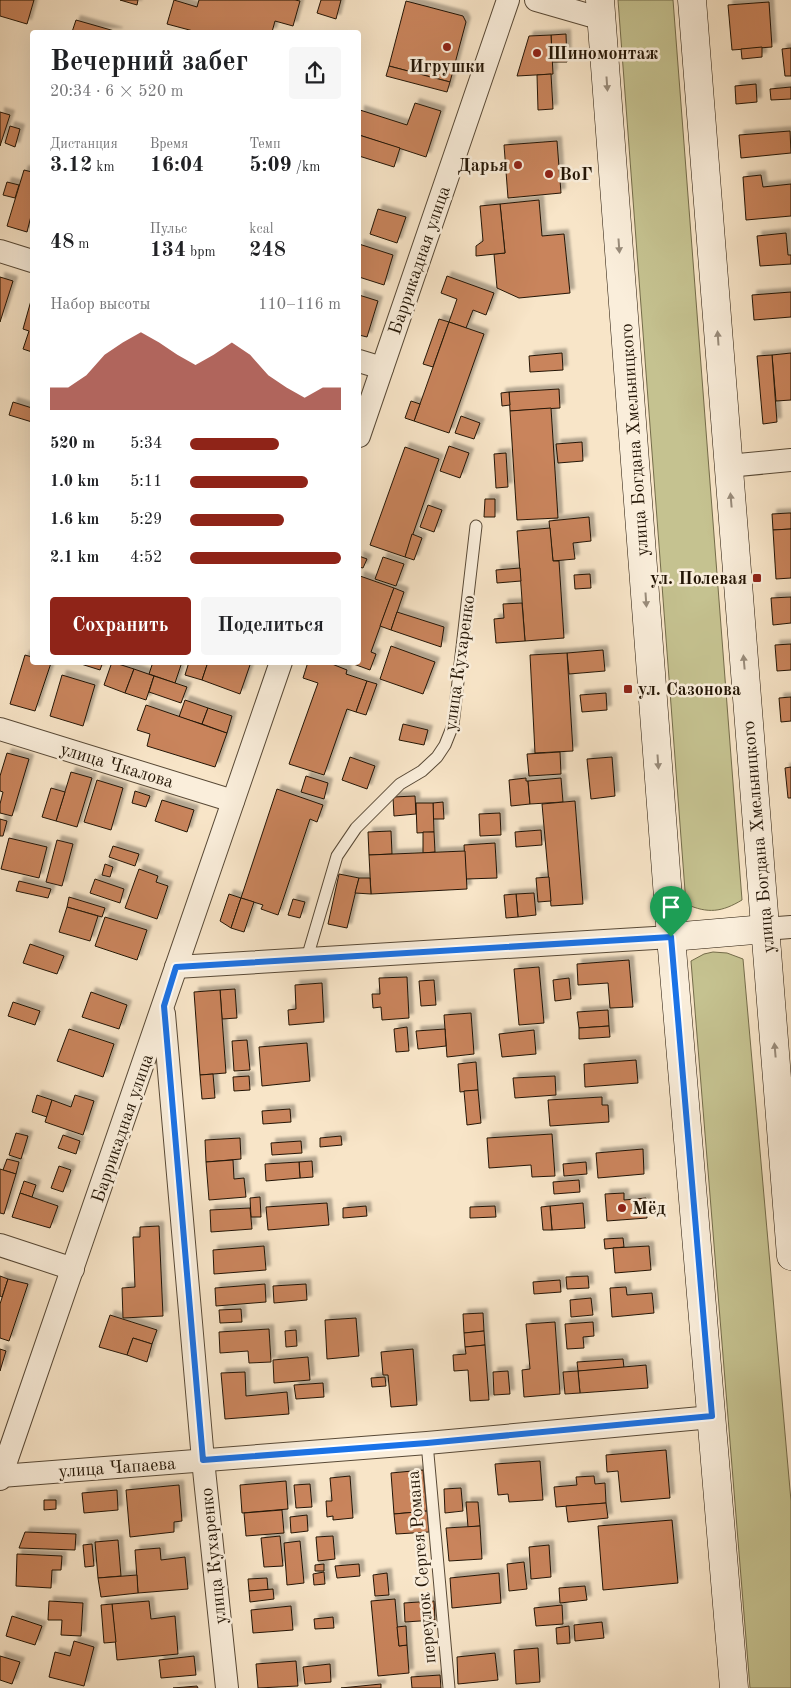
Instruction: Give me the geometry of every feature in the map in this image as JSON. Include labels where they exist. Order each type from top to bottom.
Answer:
[{"type":"main road","name":"улица Богдана Хмельницкого","points":[[692,0],[728,466],[778,928],[791,1256]]},
{"type":"main road","name":"улица Богдана Хмельницкого","points":[[601,10],[671,937],[734,1688]]},
{"type":"main road","points":[[671,937],[778,928]]},
{"type":"street","name":"Баррикадная улица","points":[[361,430],[508,0]]},
{"type":"street","points":[[536,0],[601,10]]},
{"type":"street","points":[[0,251],[30,260]]},
{"type":"street","points":[[361,362],[382,368]]},
{"type":"street","points":[[728,466],[791,460]]},
{"type":"street","name":"Баррикадная улица","points":[[0,1477],[73,1270],[280,665]]},
{"type":"street","name":"улица Чкалова","points":[[0,729],[233,801]]},
{"type":"street","points":[[176,967],[671,937]]},
{"type":"street","name":"улица Кухаренко","points":[[164,1006],[203,1460],[227,1688]]},
{"type":"street","points":[[0,1245],[73,1270]]},
{"type":"street","name":"улица Чапаева","points":[[0,1477],[427,1443],[712,1416]]},
{"type":"lane","name":"улица Кухаренко","points":[[307,958],[337,856],[345,843],[356,828],[400,784],[430,765],[450,735],[453,725],[476,526]]},
{"type":"lane","name":"переулок Сергея Романа","points":[[427,1443],[449,1688]]},
{"type":"shaded area","points":[[618,0],[673,0],[742,900],[728,907],[715,910],[701,909],[686,904]]},
{"type":"shaded area","points":[[713,952],[727,953],[743,959],[791,1501],[791,1688],[750,1688],[691,961],[704,954]]},
{"type":"building","points":[[0,0],[34,0],[27,24],[0,16]]},
{"type":"building","points":[[120,0],[138,0],[137,5]]},
{"type":"building","points":[[174,0],[197,7],[199,0],[300,1],[293,26],[275,21],[273,30],[190,30],[167,24]]},
{"type":"building","points":[[321,0],[341,0],[336,19],[317,13]]},
{"type":"building","points":[[406,1],[463,16],[466,22],[450,82],[389,66]]},
{"type":"building","points":[[769,2],[772,47],[732,50],[728,5]]},
{"type":"building","points":[[76,20],[111,30],[73,30]]},
{"type":"building","points":[[566,34],[567,62],[552,62],[551,35]]},
{"type":"building","points":[[551,35],[553,74],[517,76],[529,36]]},
{"type":"building","points":[[762,47],[762,57],[742,59],[741,49]]},
{"type":"building","points":[[791,48],[791,76],[785,76],[782,49]]},
{"type":"building","points":[[389,66],[450,82],[447,92],[386,76]]},
{"type":"building","points":[[551,74],[553,109],[538,110],[537,75]]},
{"type":"building","points":[[756,84],[757,102],[736,104],[735,86]]},
{"type":"building","points":[[791,87],[791,99],[771,100],[770,89]]},
{"type":"building","points":[[415,103],[441,111],[426,157],[361,136],[361,110],[407,125]]},
{"type":"building","points":[[0,112],[10,115],[0,146]]},
{"type":"building","points":[[10,126],[20,129],[15,147],[5,143]]},
{"type":"building","points":[[790,131],[791,153],[741,158],[739,135]]},
{"type":"building","points":[[361,136],[400,148],[394,167],[361,157]]},
{"type":"building","points":[[557,141],[561,193],[508,198],[504,145]]},
{"type":"building","points":[[24,170],[30,172],[30,220],[27,232],[7,226]]},
{"type":"building","points":[[761,175],[763,187],[791,184],[791,216],[746,220],[743,177]]},
{"type":"building","points":[[7,182],[19,185],[15,198],[3,195]]},
{"type":"building","points":[[539,200],[542,236],[564,234],[570,293],[519,298],[497,288],[494,254],[505,253],[500,204]]},
{"type":"building","points":[[500,204],[505,253],[476,256],[476,246],[483,241],[480,206]]},
{"type":"building","points":[[378,209],[406,217],[397,243],[370,234]]},
{"type":"building","points":[[786,233],[788,255],[791,255],[791,264],[760,266],[757,236]]},
{"type":"building","points":[[361,245],[393,255],[384,285],[361,278]]},
{"type":"building","points":[[447,276],[494,293],[486,315],[473,310],[466,328],[449,322],[457,299],[441,293]]},
{"type":"building","points":[[0,277],[13,281],[0,322]]},
{"type":"building","points":[[791,292],[791,317],[754,320],[752,295]]},
{"type":"building","points":[[361,296],[378,301],[367,337],[361,336]]},
{"type":"building","points":[[30,304],[30,351],[23,349],[29,331],[23,329]]},
{"type":"building","points":[[439,319],[449,322],[433,367],[423,364]]},
{"type":"building","points":[[449,322],[484,334],[449,433],[414,421]]},
{"type":"building","points":[[562,353],[563,370],[530,372],[529,356]]},
{"type":"building","points":[[791,353],[791,400],[776,401],[772,355]]},
{"type":"building","points":[[772,355],[777,422],[763,424],[757,356]]},
{"type":"building","points":[[559,389],[560,408],[510,411],[509,392]]},
{"type":"building","points":[[509,392],[510,405],[502,406],[501,393]]},
{"type":"building","points":[[411,401],[420,404],[414,421],[405,418]]},
{"type":"building","points":[[13,402],[30,407],[30,421],[9,415]]},
{"type":"building","points":[[551,408],[558,518],[517,520],[510,411]]},
{"type":"building","points":[[461,416],[480,423],[474,439],[455,433]]},
{"type":"building","points":[[582,442],[583,461],[558,463],[556,444]]},
{"type":"building","points":[[449,446],[469,453],[460,478],[440,471]]},
{"type":"building","points":[[405,447],[439,459],[405,557],[370,545]]},
{"type":"building","points":[[506,453],[508,487],[496,488],[494,454]]},
{"type":"building","points":[[485,499],[495,499],[495,517],[484,517]]},
{"type":"building","points":[[428,505],[442,510],[434,532],[420,527]]},
{"type":"building","points":[[791,513],[791,529],[773,530],[772,514]]},
{"type":"building","points":[[589,517],[591,541],[573,543],[575,559],[553,561],[549,521]]},
{"type":"building","points":[[550,528],[553,561],[559,561],[564,638],[525,641],[517,531]]},
{"type":"building","points":[[791,529],[791,578],[776,579],[773,530]]},
{"type":"building","points":[[412,534],[422,538],[414,560],[405,557]]},
{"type":"building","points":[[361,557],[367,559],[363,568],[361,568]]},
{"type":"building","points":[[383,557],[404,564],[396,586],[375,579]]},
{"type":"building","points":[[520,568],[521,581],[497,583],[496,570]]},
{"type":"building","points":[[590,574],[591,588],[575,589],[574,575]]},
{"type":"building","points":[[361,576],[394,588],[371,652],[376,654],[370,670],[356,665],[361,665]]},
{"type":"building","points":[[394,588],[404,592],[391,630],[380,626]]},
{"type":"building","points":[[791,597],[791,623],[773,625],[771,598]]},
{"type":"building","points":[[522,603],[525,641],[496,643],[494,619],[504,618],[503,604]]},
{"type":"building","points":[[397,612],[444,627],[441,647],[391,630]]},
{"type":"building","points":[[791,644],[791,670],[777,671],[775,645]]},
{"type":"building","points":[[391,646],[435,662],[423,694],[380,679]]},
{"type":"building","points":[[603,650],[605,671],[569,674],[567,653]]},
{"type":"building","points":[[567,653],[573,751],[535,753],[530,655]]},
{"type":"building","points":[[25,655],[30,656],[30,665],[50,665],[35,711],[10,704]]},
{"type":"building","points":[[84,665],[102,665],[100,670]]},
{"type":"building","points":[[111,665],[121,665],[134,669],[125,693],[104,685]]},
{"type":"building","points":[[152,665],[181,665],[175,683],[149,674]]},
{"type":"building","points":[[188,665],[207,665],[202,680],[185,675]]},
{"type":"building","points":[[207,665],[250,665],[240,694],[202,680]]},
{"type":"building","points":[[307,665],[334,665],[347,670],[346,674],[367,681],[356,712],[347,709],[324,775],[289,764],[318,683],[303,678]]},
{"type":"building","points":[[134,669],[154,676],[146,700],[125,693]]},
{"type":"building","points":[[62,675],[95,685],[83,726],[50,716]]},
{"type":"building","points":[[154,676],[187,687],[181,703],[149,692]]},
{"type":"building","points":[[367,681],[377,684],[366,715],[356,712]]},
{"type":"building","points":[[606,693],[607,710],[582,712],[580,695]]},
{"type":"building","points":[[791,697],[791,721],[781,722],[779,698]]},
{"type":"building","points":[[185,700],[208,708],[202,724],[179,717]]},
{"type":"building","points":[[146,705],[227,733],[215,767],[147,746],[150,734],[137,730]]},
{"type":"building","points":[[208,708],[232,716],[227,733],[202,724]]},
{"type":"building","points":[[403,724],[428,730],[424,745],[399,740]]},
{"type":"building","points":[[560,752],[561,774],[529,776],[527,754]]},
{"type":"building","points":[[7,753],[29,759],[12,816],[0,813],[3,792],[0,791],[0,776]]},
{"type":"building","points":[[350,757],[375,766],[367,789],[342,780]]},
{"type":"building","points":[[612,757],[615,796],[591,799],[587,759]]},
{"type":"building","points":[[791,767],[791,798],[788,798],[785,768]]},
{"type":"building","points":[[71,772],[92,778],[77,827],[56,821]]},
{"type":"building","points":[[306,776],[328,783],[324,799],[301,792]]},
{"type":"building","points":[[526,778],[526,781],[528,781],[530,804],[511,806],[509,780]]},
{"type":"building","points":[[561,778],[563,802],[530,804],[528,781]]},
{"type":"building","points":[[97,780],[123,788],[111,830],[84,822]]},
{"type":"building","points":[[51,788],[65,792],[56,821],[42,817]]},
{"type":"building","points":[[277,789],[323,805],[317,822],[310,819],[278,915],[261,909],[263,905],[241,898]]},
{"type":"building","points":[[135,791],[150,796],[146,807],[132,803]]},
{"type":"building","points":[[415,796],[416,814],[394,816],[393,797]]},
{"type":"building","points":[[162,800],[194,810],[187,832],[155,821]]},
{"type":"building","points":[[575,801],[583,904],[551,906],[542,804]]},
{"type":"building","points":[[443,802],[444,819],[433,819],[433,803]]},
{"type":"building","points":[[416,803],[433,803],[434,832],[417,833]]},
{"type":"building","points":[[500,813],[501,835],[480,836],[479,814]]},
{"type":"building","points":[[0,819],[7,821],[3,836],[0,836]]},
{"type":"building","points":[[541,830],[542,845],[516,847],[515,832]]},
{"type":"building","points":[[391,831],[392,854],[369,855],[368,832]]},
{"type":"building","points":[[423,832],[434,832],[435,852],[423,853]]},
{"type":"building","points":[[9,838],[47,847],[39,878],[1,869]]},
{"type":"building","points":[[57,840],[73,844],[62,886],[46,882]]},
{"type":"building","points":[[495,843],[497,878],[466,879],[464,845]]},
{"type":"building","points":[[113,846],[139,854],[135,866],[109,857]]},
{"type":"building","points":[[465,851],[467,889],[371,894],[369,855]]},
{"type":"building","points":[[105,864],[113,867],[110,877],[102,875]]},
{"type":"building","points":[[139,869],[158,876],[156,882],[168,886],[157,919],[125,908]]},
{"type":"building","points":[[339,874],[359,878],[347,928],[328,924]]},
{"type":"building","points":[[549,877],[551,901],[538,902],[536,878]]},
{"type":"building","points":[[359,878],[370,878],[371,894],[355,893]]},
{"type":"building","points":[[95,879],[124,889],[120,903],[90,893]]},
{"type":"building","points":[[19,881],[51,889],[48,898],[16,891]]},
{"type":"building","points":[[534,893],[536,915],[518,917],[516,894]]},
{"type":"building","points":[[229,894],[241,898],[231,928],[220,921]]},
{"type":"building","points":[[516,894],[518,917],[506,918],[504,895]]},
{"type":"building","points":[[69,897],[105,908],[102,917],[67,907]]},
{"type":"building","points":[[241,898],[254,902],[244,932],[231,928]]},
{"type":"building","points":[[293,899],[305,902],[300,918],[288,915]]},
{"type":"building","points":[[67,907],[98,916],[90,941],[59,932]]},
{"type":"building","points":[[105,917],[147,930],[137,960],[95,946]]},
{"type":"building","points":[[30,944],[64,956],[57,974],[23,963]]},
{"type":"building","points":[[629,960],[633,1007],[610,1008],[608,983],[578,985],[577,964]]},
{"type":"building","points":[[539,967],[544,1023],[519,1025],[514,969]]},
{"type":"building","points":[[407,977],[409,1018],[382,1020],[381,1007],[373,1008],[372,994],[380,994],[379,978]]},
{"type":"building","points":[[569,978],[571,999],[555,1001],[553,980]]},
{"type":"building","points":[[434,980],[436,1005],[421,1006],[419,981]]},
{"type":"building","points":[[322,983],[324,1022],[289,1025],[288,1010],[296,1009],[295,985]]},
{"type":"building","points":[[235,989],[237,1018],[222,1019],[220,990]]},
{"type":"building","points":[[220,990],[226,1073],[200,1075],[194,992]]},
{"type":"building","points":[[91,992],[127,1005],[119,1029],[82,1017]]},
{"type":"building","points":[[13,1002],[40,1011],[35,1025],[8,1016]]},
{"type":"building","points":[[608,1010],[609,1026],[579,1028],[577,1012]]},
{"type":"building","points":[[471,1013],[474,1054],[447,1057],[444,1015]]},
{"type":"building","points":[[609,1026],[610,1037],[579,1039],[579,1028]]},
{"type":"building","points":[[407,1027],[409,1051],[396,1052],[394,1029]]},
{"type":"building","points":[[69,1029],[114,1044],[103,1077],[57,1061]]},
{"type":"building","points":[[445,1029],[446,1046],[418,1049],[416,1031]]},
{"type":"building","points":[[534,1030],[536,1054],[502,1057],[499,1034]]},
{"type":"building","points":[[247,1040],[250,1070],[234,1071],[232,1041]]},
{"type":"building","points":[[307,1043],[310,1081],[262,1086],[259,1047]]},
{"type":"building","points":[[636,1060],[638,1083],[585,1087],[584,1064]]},
{"type":"building","points":[[476,1062],[478,1090],[460,1092],[458,1064]]},
{"type":"building","points":[[213,1074],[215,1098],[202,1099],[200,1075]]},
{"type":"building","points":[[249,1076],[250,1090],[234,1091],[233,1077]]},
{"type":"building","points":[[555,1076],[556,1095],[515,1098],[513,1078]]},
{"type":"building","points":[[478,1090],[481,1123],[467,1125],[464,1091]]},
{"type":"building","points":[[37,1095],[52,1100],[47,1117],[32,1112]]},
{"type":"building","points":[[75,1095],[94,1101],[83,1135],[45,1122],[52,1100],[71,1107]]},
{"type":"building","points":[[602,1097],[602,1105],[608,1105],[609,1122],[550,1126],[548,1100]]},
{"type":"building","points":[[290,1109],[291,1122],[263,1124],[262,1111]]},
{"type":"building","points":[[16,1133],[28,1136],[21,1159],[9,1155]]},
{"type":"building","points":[[552,1134],[555,1176],[532,1177],[531,1165],[489,1168],[487,1138]]},
{"type":"building","points":[[63,1135],[80,1141],[76,1154],[58,1148]]},
{"type":"building","points":[[341,1136],[342,1145],[320,1147],[320,1138]]},
{"type":"building","points":[[240,1138],[241,1159],[206,1162],[205,1140]]},
{"type":"building","points":[[301,1141],[302,1153],[272,1155],[271,1143]]},
{"type":"building","points":[[643,1149],[644,1174],[598,1178],[596,1153]]},
{"type":"building","points":[[7,1159],[19,1162],[16,1174],[3,1170]]},
{"type":"building","points":[[233,1160],[234,1179],[244,1178],[246,1197],[209,1200],[206,1162]]},
{"type":"building","points":[[312,1161],[313,1177],[300,1178],[299,1162]]},
{"type":"building","points":[[299,1162],[300,1178],[266,1181],[265,1164]]},
{"type":"building","points":[[586,1162],[587,1174],[564,1176],[563,1164]]},
{"type":"building","points":[[59,1166],[71,1170],[63,1192],[51,1188]]},
{"type":"building","points":[[0,1169],[16,1174],[4,1214],[0,1213]]},
{"type":"building","points":[[579,1180],[580,1192],[554,1194],[553,1182]]},
{"type":"building","points":[[24,1181],[36,1185],[32,1197],[20,1193]]},
{"type":"building","points":[[20,1193],[58,1206],[50,1228],[12,1217]]},
{"type":"building","points":[[624,1193],[624,1200],[646,1198],[647,1218],[607,1221],[605,1194]]},
{"type":"building","points":[[260,1197],[261,1217],[251,1217],[250,1198]]},
{"type":"building","points":[[327,1203],[329,1225],[268,1230],[266,1207]]},
{"type":"building","points":[[583,1203],[585,1228],[552,1230],[550,1206]]},
{"type":"building","points":[[366,1206],[367,1216],[343,1218],[343,1208]]},
{"type":"building","points":[[495,1206],[496,1217],[470,1218],[470,1207]]},
{"type":"building","points":[[550,1206],[552,1230],[543,1230],[541,1207]]},
{"type":"building","points":[[250,1208],[252,1229],[211,1232],[210,1210]]},
{"type":"building","points":[[159,1226],[163,1316],[123,1318],[122,1288],[135,1287],[133,1237],[140,1237],[140,1227]]},
{"type":"building","points":[[623,1238],[624,1247],[605,1249],[604,1239]]},
{"type":"building","points":[[264,1246],[266,1270],[214,1274],[213,1250]]},
{"type":"building","points":[[649,1246],[651,1270],[615,1273],[613,1248]]},
{"type":"building","points":[[0,1276],[8,1279],[2,1297],[0,1296]]},
{"type":"building","points":[[588,1276],[589,1288],[567,1289],[566,1277]]},
{"type":"building","points":[[8,1279],[28,1284],[9,1341],[0,1338],[0,1304]]},
{"type":"building","points":[[560,1280],[561,1292],[534,1294],[533,1282]]},
{"type":"building","points":[[265,1284],[266,1302],[216,1306],[215,1288]]},
{"type":"building","points":[[306,1284],[307,1300],[274,1303],[273,1286]]},
{"type":"building","points":[[626,1287],[627,1295],[652,1293],[654,1313],[612,1317],[610,1288]]},
{"type":"building","points":[[591,1298],[593,1315],[571,1317],[570,1300]]},
{"type":"building","points":[[241,1309],[242,1322],[220,1323],[219,1310]]},
{"type":"building","points":[[483,1313],[484,1331],[464,1333],[463,1314]]},
{"type":"building","points":[[110,1315],[157,1330],[152,1344],[133,1338],[127,1355],[99,1347]]},
{"type":"building","points":[[356,1318],[359,1356],[327,1359],[325,1320]]},
{"type":"building","points":[[555,1322],[560,1394],[524,1397],[522,1370],[530,1369],[526,1324]]},
{"type":"building","points":[[593,1322],[594,1336],[583,1337],[584,1348],[567,1349],[565,1324]]},
{"type":"building","points":[[269,1329],[271,1362],[249,1363],[248,1351],[220,1353],[219,1332]]},
{"type":"building","points":[[296,1330],[297,1346],[286,1347],[285,1331]]},
{"type":"building","points":[[484,1331],[485,1345],[465,1347],[464,1333]]},
{"type":"building","points":[[133,1338],[152,1344],[147,1362],[127,1355]]},
{"type":"building","points":[[485,1345],[489,1400],[470,1401],[468,1370],[454,1371],[453,1355],[466,1354],[465,1347]]},
{"type":"building","points":[[0,1349],[6,1351],[0,1371]]},
{"type":"building","points":[[413,1349],[417,1405],[391,1407],[388,1375],[383,1375],[381,1352]]},
{"type":"building","points":[[308,1357],[310,1380],[274,1383],[273,1360]]},
{"type":"building","points":[[623,1359],[624,1368],[578,1371],[577,1362]]},
{"type":"building","points":[[646,1365],[648,1388],[580,1393],[578,1371]]},
{"type":"building","points":[[508,1371],[510,1394],[494,1395],[493,1372]]},
{"type":"building","points":[[578,1371],[580,1393],[565,1394],[563,1372]]},
{"type":"building","points":[[245,1372],[246,1396],[287,1392],[289,1414],[225,1419],[221,1373]]},
{"type":"building","points":[[385,1377],[386,1386],[372,1387],[371,1378]]},
{"type":"building","points":[[323,1383],[324,1397],[296,1399],[294,1385]]},
{"type":"building","points":[[666,1450],[670,1498],[621,1502],[618,1471],[607,1472],[606,1455]]},
{"type":"building","points":[[540,1461],[543,1500],[509,1502],[508,1494],[498,1495],[495,1464]]},
{"type":"building","points":[[423,1470],[427,1511],[394,1514],[391,1473]]},
{"type":"building","points":[[350,1476],[353,1518],[333,1520],[333,1516],[327,1517],[326,1501],[332,1501],[330,1478]]},
{"type":"building","points":[[594,1476],[595,1484],[605,1483],[606,1503],[556,1507],[554,1487],[577,1485],[576,1477]]},
{"type":"building","points":[[286,1481],[288,1509],[242,1513],[240,1485]]},
{"type":"building","points":[[310,1484],[312,1507],[296,1508],[294,1485]]},
{"type":"building","points":[[179,1485],[182,1521],[174,1522],[174,1532],[130,1537],[126,1490]]},
{"type":"building","points":[[461,1488],[463,1511],[445,1513],[444,1489]]},
{"type":"building","points":[[117,1490],[118,1510],[84,1513],[82,1493]]},
{"type":"building","points":[[44,1500],[56,1500],[56,1509],[44,1510]]},
{"type":"building","points":[[466,1502],[478,1502],[480,1526],[468,1527]]},
{"type":"building","points":[[606,1503],[608,1518],[568,1522],[566,1506]]},
{"type":"building","points":[[282,1510],[284,1533],[246,1536],[244,1513]]},
{"type":"building","points":[[427,1511],[429,1532],[396,1534],[394,1514]]},
{"type":"building","points":[[307,1515],[308,1531],[291,1533],[290,1517]]},
{"type":"building","points":[[672,1520],[678,1583],[603,1590],[598,1526]]},
{"type":"building","points":[[480,1526],[482,1559],[449,1561],[446,1528]]},
{"type":"building","points":[[25,1532],[76,1534],[75,1550],[19,1548]]},
{"type":"building","points":[[280,1536],[283,1566],[264,1567],[261,1538]]},
{"type":"building","points":[[333,1536],[335,1559],[318,1561],[316,1537]]},
{"type":"building","points":[[118,1540],[121,1576],[98,1578],[95,1542]]},
{"type":"building","points":[[300,1541],[304,1583],[287,1585],[284,1543]]},
{"type":"building","points":[[92,1544],[94,1566],[85,1567],[83,1545]]},
{"type":"building","points":[[549,1545],[551,1577],[531,1579],[529,1547]]},
{"type":"building","points":[[160,1548],[161,1560],[185,1557],[188,1589],[138,1593],[135,1550]]},
{"type":"building","points":[[17,1554],[62,1556],[61,1570],[52,1570],[51,1588],[16,1586]]},
{"type":"building","points":[[524,1562],[527,1589],[509,1591],[507,1564]]},
{"type":"building","points":[[324,1564],[324,1571],[315,1571],[315,1565]]},
{"type":"building","points":[[359,1564],[360,1576],[337,1578],[335,1566]]},
{"type":"building","points":[[324,1572],[325,1584],[314,1585],[313,1574]]},
{"type":"building","points":[[387,1573],[389,1595],[375,1596],[373,1575]]},
{"type":"building","points":[[499,1573],[501,1603],[452,1608],[450,1578]]},
{"type":"building","points":[[137,1575],[138,1593],[101,1597],[98,1578]]},
{"type":"building","points":[[267,1578],[268,1590],[249,1591],[248,1579]]},
{"type":"building","points":[[585,1586],[587,1600],[560,1603],[559,1588]]},
{"type":"building","points":[[273,1589],[274,1599],[250,1602],[249,1591]]},
{"type":"building","points":[[395,1599],[399,1646],[407,1645],[409,1673],[378,1676],[371,1601]]},
{"type":"building","points":[[49,1601],[83,1603],[81,1636],[61,1635],[62,1620],[48,1620]]},
{"type":"building","points":[[149,1601],[151,1619],[175,1616],[178,1654],[117,1660],[112,1604]]},
{"type":"building","points":[[434,1601],[435,1620],[405,1622],[404,1603]]},
{"type":"building","points":[[112,1604],[116,1642],[104,1643],[101,1605]]},
{"type":"building","points":[[562,1605],[563,1624],[536,1626],[534,1608]]},
{"type":"building","points":[[291,1606],[293,1630],[253,1633],[251,1610]]},
{"type":"building","points":[[12,1616],[42,1626],[35,1645],[6,1636]]},
{"type":"building","points":[[333,1617],[334,1628],[315,1629],[314,1619]]},
{"type":"building","points":[[602,1622],[604,1638],[575,1641],[574,1625]]},
{"type":"building","points":[[406,1626],[407,1645],[399,1646],[397,1627]]},
{"type":"building","points":[[569,1626],[570,1643],[557,1644],[556,1628]]},
{"type":"building","points":[[74,1641],[94,1647],[84,1686],[49,1677],[55,1652],[70,1656]]},
{"type":"building","points":[[538,1648],[540,1682],[516,1684],[514,1650]]},
{"type":"building","points":[[495,1653],[498,1680],[458,1684],[457,1657]]},
{"type":"building","points":[[0,1656],[20,1662],[12,1684],[0,1680]]},
{"type":"building","points":[[194,1656],[196,1675],[161,1678],[159,1660]]},
{"type":"building","points":[[296,1661],[298,1686],[258,1688],[256,1664]]},
{"type":"building","points":[[330,1664],[331,1682],[305,1684],[303,1667]]},
{"type":"building","points":[[440,1675],[441,1688],[412,1688],[411,1677]]},
{"type":"building","points":[[381,1684],[381,1688],[341,1688]]},
{"type":"building","points":[[197,1686],[198,1688],[173,1688]]},
{"type":"place","name":"Игрушки","points":[[447,47]]},
{"type":"place","name":"Шиномонтаж","points":[[537,53]]},
{"type":"place","name":"Дарья","points":[[518,165]]},
{"type":"place","name":"ВоГ","points":[[549,174]]},
{"type":"place","name":"ул. Полевая","points":[[757,578]]},
{"type":"place","name":"ул. Сазонова","points":[[628,689]]},
{"type":"place","name":"Мёд","points":[[622,1208]]},
{"type":"route","points":[[671,937],[712,1416],[427,1443],[203,1460],[164,1006],[176,967],[671,937]]}]
